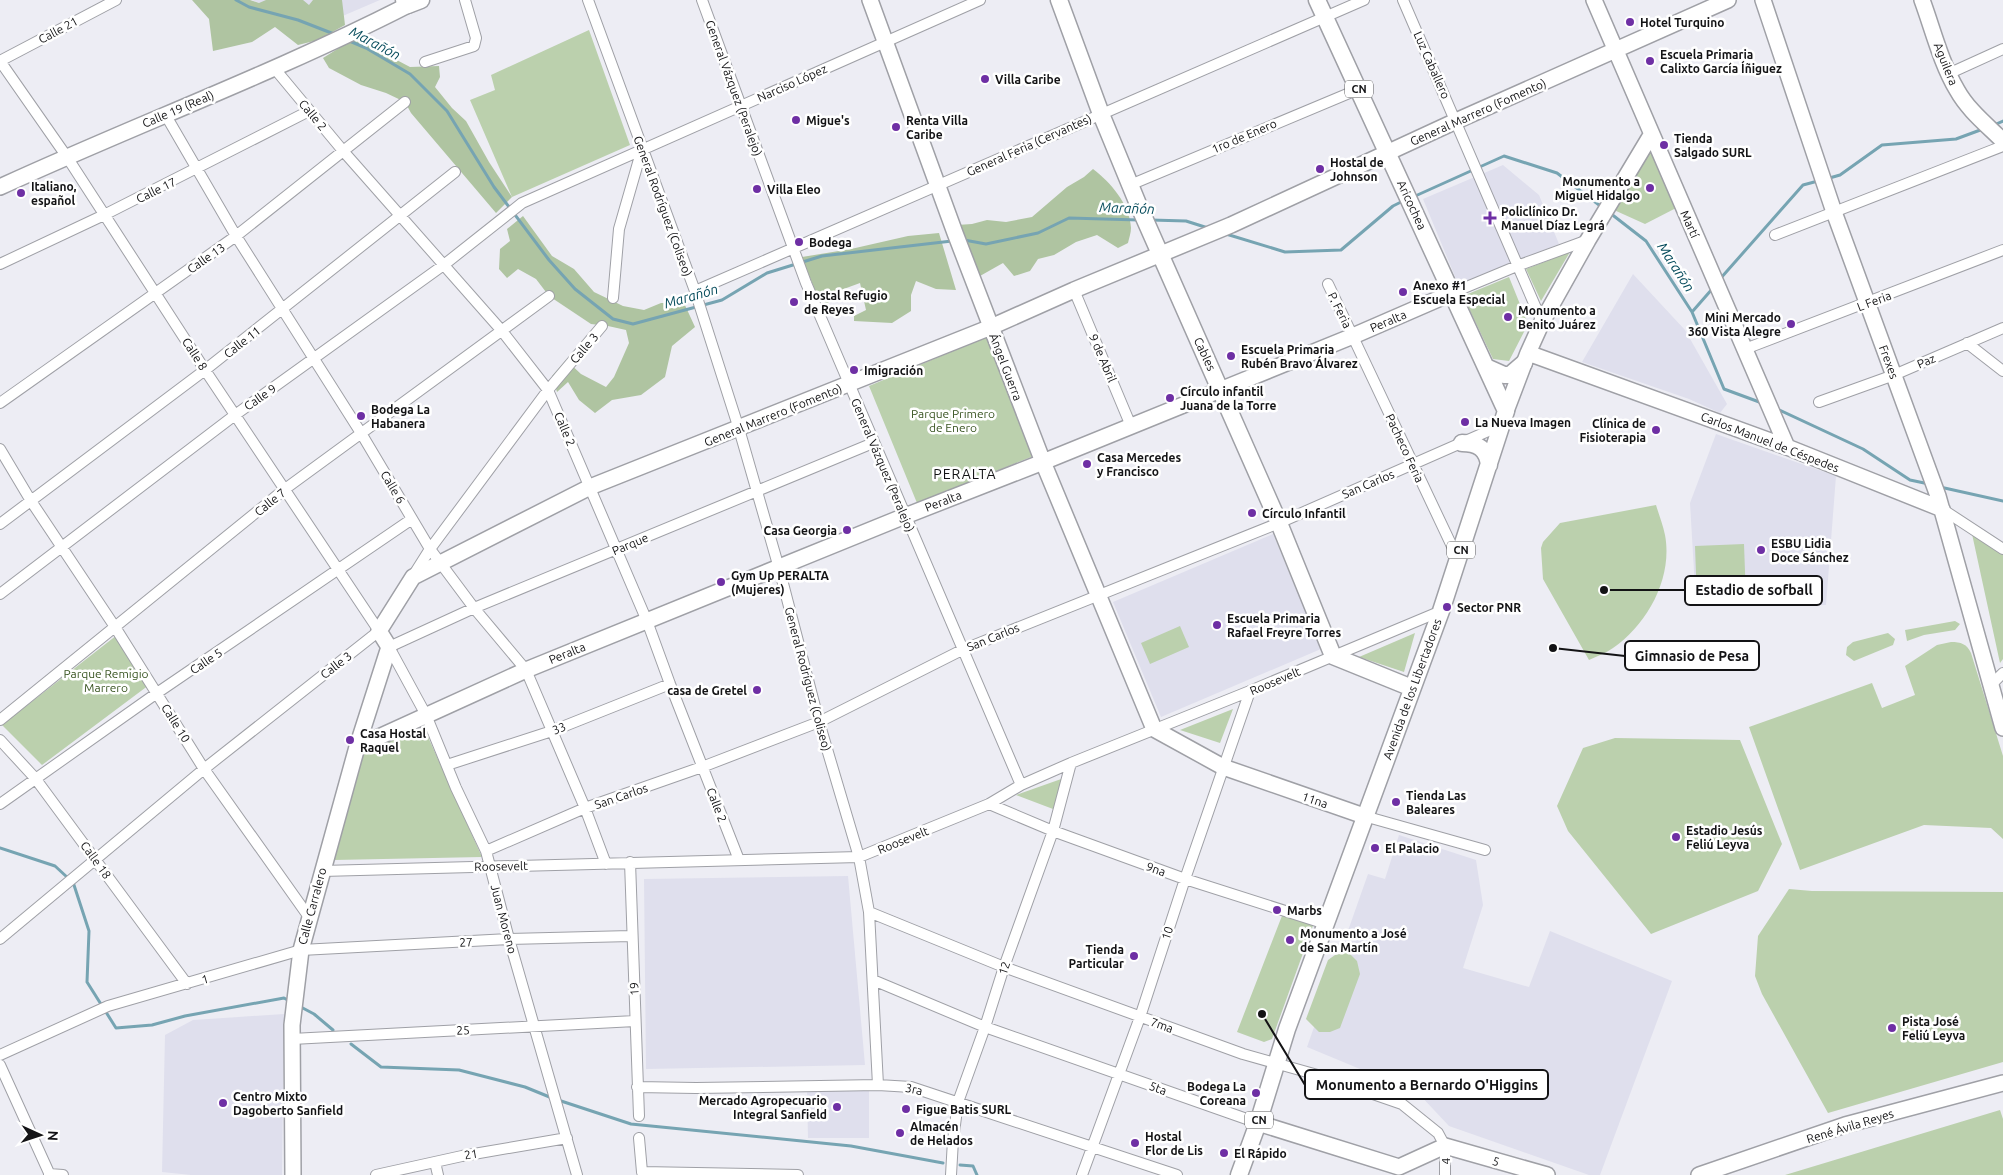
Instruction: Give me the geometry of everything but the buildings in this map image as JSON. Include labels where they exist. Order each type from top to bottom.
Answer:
[{"type":"main road","name":"Cables","points":[[1059,0],[1101,114],[1130,185],[1279,522],[1333,656]]},
{"type":"main road","name":"Aricochea","points":[[1316,0],[1359,89],[1486,367],[1504,418]]},
{"type":"main road","points":[[1486,367],[1504,375],[1510,375],[1526,358]]},
{"type":"main road","name":"Avenida de los Libertadores","points":[[1239,1175],[1288,1029],[1364,816],[1441,611],[1504,418]]},
{"type":"main road","points":[[1462,442],[1475,444],[1483,449],[1488,455],[1489,464]]},
{"type":"main road","points":[[1333,656],[1412,688]]},
{"type":"street","name":"Calle 21","points":[[0,61],[116,0]]},
{"type":"street","points":[[425,62],[474,46],[476,38],[465,0]]},
{"type":"street","name":"General Rodríguez (Coliseo)","points":[[588,0],[695,291],[739,429],[780,568],[818,722],[860,857],[869,912],[878,1085]]},
{"type":"street","name":"General Vázquez (Peralejo)","points":[[702,0],[806,283],[1021,785]]},
{"type":"street","name":"Ángel Guerra","points":[[870,0],[964,258],[1043,462],[1154,729]]},
{"type":"street","name":"Narciso López","points":[[522,203],[980,0]]},
{"type":"street","name":"General Feria (Cervantes)","points":[[695,291],[1364,0]]},
{"type":"street","name":"Luz Caballero","points":[[1403,0],[1542,322]]},
{"type":"street","name":"Martí","points":[[1594,0],[1787,447]]},
{"type":"street","name":"General Marrero (Fomento)","points":[[413,576],[590,487],[991,327],[1074,290],[1160,255],[1728,0]]},
{"type":"street","name":"Frexes","points":[[1763,0],[1834,212],[1940,503],[2003,728]]},
{"type":"street","name":"Aguilera","points":[[1922,0],[1948,74],[1967,105],[2001,141]]},
{"type":"street","name":"Calle 19 (Real)","points":[[0,188],[165,114],[275,69],[356,32],[411,2]]},
{"type":"street","points":[[1948,74],[2003,50]]},
{"type":"street","name":"Calle 8","points":[[0,61],[67,157],[205,370],[389,647]]},
{"type":"street","name":"Calle 2","points":[[275,69],[344,152],[445,264],[548,390],[647,621],[738,860]]},
{"type":"street","name":"1ro de Enero","points":[[1130,185],[1359,89]]},
{"type":"street","name":"Calle 13","points":[[0,403],[236,236],[405,102]]},
{"type":"street","name":"Calle 17","points":[[0,264],[104,216],[309,111]]},
{"type":"street","name":"Calle 6","points":[[165,114],[236,236],[361,433],[430,549],[474,608],[526,670],[585,808],[606,864]]},
{"type":"street","name":"Avenida de los Libertadores","points":[[1504,418],[1526,358],[1542,322],[1596,226],[1651,135]]},
{"type":"street","points":[[1775,236],[2001,141]]},
{"type":"street","points":[[613,298],[619,229],[642,149]]},
{"type":"street","name":"Calle 11","points":[[0,524],[205,370],[455,172]]},
{"type":"street","name":"Calle 9","points":[[0,594],[234,414],[314,359],[445,264],[522,203]]},
{"type":"street","name":"Peralta","points":[[357,747],[526,670],[1353,336],[1517,266],[1588,240]]},
{"type":"street","name":"L Feria","points":[[1745,349],[1867,304],[2003,250]]},
{"type":"street","name":"P. Feria","points":[[1328,284],[1353,336]]},
{"type":"street","name":"9 de Abril","points":[[1074,290],[1131,426]]},
{"type":"street","name":"Calle 7","points":[[0,720],[285,489],[502,332],[548,296]]},
{"type":"street","name":"Calle 3","points":[[0,939],[94,858],[378,631],[430,549],[548,390],[602,326]]},
{"type":"street","name":"Paz","points":[[1819,402],[1894,375],[2003,328]]},
{"type":"street","name":"Pacheco Feria","points":[[1353,336],[1458,559]]},
{"type":"street","points":[[1967,343],[2003,371]]},
{"type":"street","name":"Carlos Manuel de Céspedes","points":[[1526,358],[1754,435],[1940,503],[2003,549]]},
{"type":"street","name":"San Carlos","points":[[486,851],[585,808],[702,767],[818,722],[962,650],[1279,522],[1462,442],[1504,418]]},
{"type":"street","points":[[1754,435],[1776,421]]},
{"type":"street","name":"Parque","points":[[389,647],[474,608],[873,443]]},
{"type":"street","name":"Calle 10","points":[[0,449],[31,501],[115,627],[204,769],[309,917]]},
{"type":"street","name":"Calle 5","points":[[0,804],[157,693],[412,519]]},
{"type":"street","name":"Roosevelt","points":[[322,871],[860,857],[989,804],[1021,785],[1071,763],[1441,611]]},
{"type":"street","name":"Juan Moreno","points":[[389,647],[426,715],[486,851],[509,940],[576,1175]]},
{"type":"street","name":"Calle Carralero","points":[[293,1175],[292,1039],[295,990],[301,950],[357,747],[389,647]]},
{"type":"street","points":[[1990,686],[2003,673]]},
{"type":"street","name":"33","points":[[447,765],[552,731],[670,684]]},
{"type":"street","name":"10","points":[[1082,1175],[1140,1016],[1250,691]]},
{"type":"street","name":"11na","points":[[1154,729],[1223,767],[1364,816],[1485,850]]},
{"type":"street","name":"Calle 18","points":[[0,740],[35,778],[187,984]]},
{"type":"street","name":"12","points":[[952,1175],[953,1140],[958,1102],[1053,831],[1071,763]]},
{"type":"street","name":"9na","points":[[989,804],[1053,831],[1185,879],[1326,924]]},
{"type":"street","name":"19","points":[[630,862],[639,1116]]},
{"type":"street","name":"7ma","points":[[869,912],[1004,967],[1243,1054],[1321,1076],[1402,1104],[1438,1133],[1445,1146]]},
{"type":"street","name":"27","points":[[301,950],[632,936]]},
{"type":"street","name":"1","points":[[0,1055],[108,1006],[301,950]]},
{"type":"street","name":"5ta","points":[[874,980],[985,1028],[1398,1171],[1445,1146]]},
{"type":"street","name":"25","points":[[292,1039],[635,1021]]},
{"type":"street","points":[[0,1065],[50,1174],[63,1175]]},
{"type":"street","name":"René Ávila Reyes","points":[[1699,1175],[1845,1126],[2003,1083]]},
{"type":"street","name":"3ra","points":[[637,1087],[878,1085],[911,1087],[1177,1175]]},
{"type":"street","name":"21","points":[[376,1175],[462,1156],[567,1138]]},
{"type":"street","points":[[640,1138],[642,1172],[798,1175]]},
{"type":"street","name":"4","points":[[1445,1146],[1445,1175]]},
{"type":"street","name":"5","points":[[1445,1146],[1547,1175]]},
{"type":"street","points":[[435,1162],[438,1175]]},
{"type":"shaded area","points":[[252,0],[380,0],[338,18],[259,3]]},
{"type":"shaded area","name":"Policlínico Dr. Manuel Díaz Legrá","points":[[1503,165],[1539,195],[1559,244],[1459,286],[1423,199]]},
{"type":"shaded area","points":[[1633,274],[1685,330],[1727,404],[1720,413],[1689,399],[1582,362]]},
{"type":"shaded area","name":"ESBU Lidia Doce Sánchez","points":[[1716,434],[1836,476],[1826,605],[1696,605],[1690,503]]},
{"type":"shaded area","name":"Escuela Primaria Rafael Freyre Torres","points":[[1273,534],[1321,649],[1161,717],[1113,602]]},
{"type":"shaded area","points":[[1399,835],[1476,860],[1483,905],[1463,968],[1529,987],[1550,931],[1672,981],[1600,1175],[1589,1175],[1449,1126],[1418,1093],[1307,1047],[1368,874],[1385,879]]},
{"type":"shaded area","points":[[848,876],[865,1065],[646,1069],[644,879]]},
{"type":"shaded area","name":"Centro Mixto Dagoberto Sanfield","points":[[284,1014],[282,1175],[191,1175],[162,1172],[165,1035],[193,1020]]},
{"type":"shaded area","name":"Mercado Agropecuario Integral Sanfield","points":[[869,1090],[869,1138],[808,1138],[807,1091]]},
{"type":"green space","points":[[192,0],[250,0],[259,3],[266,0],[303,0],[309,5],[313,0],[342,0],[345,25],[318,40],[298,45],[275,27],[252,42],[213,51],[209,19]]},
{"type":"green space","points":[[589,30],[630,145],[512,197],[470,100],[495,90],[491,75]]},
{"type":"green space","points":[[355,38],[410,67],[439,66],[440,77],[435,87],[452,108],[466,121],[489,162],[512,197],[496,213],[411,113],[405,102],[386,93],[361,85],[329,68],[323,58]]},
{"type":"green space","points":[[1651,147],[1680,206],[1645,224],[1614,210]]},
{"type":"green space","points":[[1093,169],[1118,194],[1127,210],[1131,228],[1128,243],[1118,248],[1097,235],[1076,242],[1054,255],[1038,259],[1030,271],[1014,276],[1003,263],[980,276],[957,225],[987,220],[1006,222],[1032,217],[1067,187]]},
{"type":"green space","points":[[523,216],[552,256],[574,269],[594,292],[623,306],[644,310],[661,303],[684,303],[695,327],[672,346],[665,377],[641,395],[612,400],[595,413],[579,400],[568,382],[557,392],[552,376],[566,360],[581,374],[606,387],[614,377],[629,343],[626,330],[591,324],[549,296],[536,279],[518,269],[507,278],[499,269],[500,249],[510,241],[507,229]]},
{"type":"green space","points":[[939,233],[956,290],[936,289],[916,281],[911,295],[911,311],[892,323],[854,321],[854,316],[866,310],[860,283],[841,290],[828,303],[819,301],[802,257],[851,249],[908,236]]},
{"type":"green space","points":[[1570,252],[1541,301],[1526,269]]},
{"type":"green space","points":[[1509,277],[1528,324],[1509,361],[1493,359],[1463,296]]},
{"type":"green space","name":"Parque Primero de Enero","points":[[989,336],[1036,455],[917,503],[869,386]]},
{"type":"green space","points":[[1656,505],[1665,535],[1666,551],[1665,567],[1655,598],[1647,613],[1626,638],[1610,650],[1589,660],[1543,579],[1541,548],[1543,542],[1560,523]]},
{"type":"green space","points":[[1972,534],[2003,554],[2003,659],[2000,663]]},
{"type":"green space","points":[[1744,544],[1746,599],[1697,602],[1695,546]]},
{"type":"green space","points":[[1955,621],[1960,624],[1955,630],[1924,635],[1907,641],[1905,630]]},
{"type":"green space","points":[[1180,626],[1189,647],[1150,664],[1141,643]]},
{"type":"green space","points":[[1415,633],[1404,672],[1359,657]]},
{"type":"green space","points":[[1888,633],[1895,639],[1893,645],[1854,661],[1846,655],[1847,647],[1853,642]]},
{"type":"green space","name":"Parque Remigio Marrero","points":[[117,635],[149,685],[42,765],[2,725]]},
{"type":"green space","points":[[1951,642],[1963,644],[1968,647],[1971,653],[2003,756],[2003,839],[1991,828],[1924,825],[1800,870],[1749,727],[1872,683],[1882,708],[1915,695],[1905,666],[1937,645]]},
{"type":"green space","points":[[1233,709],[1220,743],[1180,730]]},
{"type":"green space","points":[[424,728],[482,857],[334,860],[365,749]]},
{"type":"green space","name":"Estadio Jesús Feliú Leyva","points":[[1615,738],[1740,740],[1782,844],[1758,891],[1651,934],[1568,831],[1557,806],[1583,748]]},
{"type":"green space","points":[[1064,778],[1053,809],[1016,795]]},
{"type":"green space","name":"Pista José Feliú Leyva","points":[[1789,889],[1812,891],[2003,892],[2003,1062],[1828,1113],[1762,994],[1755,976],[1758,936]]},
{"type":"green space","points":[[1285,908],[1315,920],[1272,1039],[1264,1042],[1237,1032]]},
{"type":"green space","points":[[1348,952],[1357,961],[1360,974],[1340,1028],[1330,1032],[1319,1032],[1306,1019],[1328,960],[1335,955]]},
{"type":"green space","points":[[2000,1110],[2003,1119],[2003,1175],[1785,1175]]},
{"type":"waterway","name":"Marañón","points":[[236,0],[249,7],[298,20],[334,34]]},
{"type":"waterway","name":"Marañón","points":[[347,40],[366,48],[410,74],[447,111],[494,187],[549,260],[575,289],[613,319],[633,324],[722,300],[767,273],[822,256],[952,241]]},
{"type":"waterway","name":"Marañón","points":[[1994,125],[2003,121]]},
{"type":"waterway","name":"Marañón","points":[[1826,179],[1840,175],[1882,145],[1956,139],[1983,129]]},
{"type":"waterway","name":"Marañón","points":[[1413,197],[1504,156],[1557,173],[1603,208]]},
{"type":"waterway","name":"Marañón","points":[[1720,279],[1803,185],[1818,181]]},
{"type":"waterway","name":"Marañón","points":[[1226,234],[1285,252],[1341,250],[1393,206],[1405,200]]},
{"type":"waterway","name":"Marañón","points":[[1610,213],[1646,241],[1692,312],[1724,389],[1762,403]]},
{"type":"waterway","name":"Marañón","points":[[964,240],[986,244],[1038,233],[1069,218],[1139,220]]},
{"type":"waterway","name":"Marañón","points":[[1151,220],[1186,221],[1208,228]]},
{"type":"waterway","name":"Marañón","points":[[1692,312],[1713,288]]},
{"type":"waterway","points":[[1777,409],[1863,449],[1910,480],[1929,484]]},
{"type":"waterway","points":[[1940,487],[2003,501]]},
{"type":"waterway","points":[[0,848],[55,866],[68,878]]},
{"type":"waterway","points":[[73,882],[89,931],[87,982],[116,1028],[152,1025],[185,1016],[284,998],[291,1002]]},
{"type":"waterway","points":[[299,1006],[314,1014],[333,1030]]},
{"type":"waterway","points":[[351,1044],[381,1067],[459,1070],[525,1087],[552,1098]]},
{"type":"waterway","points":[[558,1100],[631,1124],[851,1146],[943,1163]]},
{"type":"waterway","points":[[960,1165],[973,1166],[977,1175]]},
{"type":"place","name":"Hotel Turquino","points":[[1630,22]]},
{"type":"place","name":"Escuela Primaria Calixto García Íñiguez","points":[[1650,61]]},
{"type":"place","name":"Villa Caribe","points":[[985,79]]},
{"type":"place","name":"Migue's","points":[[796,120]]},
{"type":"place","name":"Renta Villa Caribe","points":[[896,127]]},
{"type":"place","name":"Tienda Salgado SURL","points":[[1664,145]]},
{"type":"place","name":"Hostal de Johnson","points":[[1320,169]]},
{"type":"place","name":"Monumento a Miguel Hidalgo","points":[[1650,188]]},
{"type":"place","name":"Villa Eleo","points":[[757,189]]},
{"type":"place","name":"Italiano, español","points":[[21,193]]},
{"type":"place","name":"Policlínico Dr. Manuel Díaz Legrá","points":[[1490,218]]},
{"type":"place","name":"Bodega","points":[[799,242]]},
{"type":"place","name":"Anexo #1 Escuela Especial","points":[[1403,292]]},
{"type":"place","name":"Hostal Refugio de Reyes","points":[[794,302]]},
{"type":"place","name":"Monumento a Benito Juárez","points":[[1508,317]]},
{"type":"place","name":"Mini Mercado 360 Vista Alegre","points":[[1791,324]]},
{"type":"place","name":"Escuela Primaria Rubén Bravo Álvarez","points":[[1231,356]]},
{"type":"place","name":"Imigración","points":[[854,370]]},
{"type":"place","name":"Círculo infantil Juana de la Torre","points":[[1170,398]]},
{"type":"place","name":"Bodega La Habanera","points":[[361,416]]},
{"type":"place","name":"La Nueva Imagen","points":[[1465,422]]},
{"type":"place","name":"Clínica de Fisioterapia","points":[[1656,430]]},
{"type":"place","name":"Casa Mercedes y Francisco","points":[[1087,464]]},
{"type":"place","name":"Círculo Infantil","points":[[1252,513]]},
{"type":"place","name":"Casa Georgia","points":[[847,530]]},
{"type":"place","name":"ESBU Lidia Doce Sánchez","points":[[1761,550]]},
{"type":"place","name":"Gym Up PERALTA (Mujeres)","points":[[721,582]]},
{"type":"place","name":"Estadio de sofball","points":[[1604,590]]},
{"type":"place","name":"Sector PNR","points":[[1447,607]]},
{"type":"place","name":"Escuela Primaria Rafael Freyre Torres","points":[[1217,625]]},
{"type":"place","name":"Gimnasio de Pesa","points":[[1553,648]]},
{"type":"place","name":"casa de Gretel","points":[[757,690]]},
{"type":"place","name":"Casa Hostal Raquel","points":[[350,740]]},
{"type":"place","name":"Tienda Las Baleares","points":[[1396,802]]},
{"type":"place","name":"Estadio Jesús Feliú Leyva","points":[[1676,837]]},
{"type":"place","name":"El Palacio","points":[[1375,848]]},
{"type":"place","name":"Marbs","points":[[1277,910]]},
{"type":"place","name":"Monumento a José de San Martín","points":[[1290,940]]},
{"type":"place","name":"Tienda Particular","points":[[1134,956]]},
{"type":"place","name":"Monumento a Bernardo O'Higgins","points":[[1262,1014]]},
{"type":"place","name":"Pista José Feliú Leyva","points":[[1892,1028]]},
{"type":"place","name":"Bodega La Coreana","points":[[1256,1093]]},
{"type":"place","name":"Centro Mixto Dagoberto Sanfield","points":[[223,1103]]},
{"type":"place","name":"Mercado Agropecuario Integral Sanfield","points":[[837,1107]]},
{"type":"place","name":"Figue Batis SURL","points":[[906,1109]]},
{"type":"place","name":"Almacén de Helados","points":[[900,1133]]},
{"type":"place","name":"Hostal Flor de Lis","points":[[1135,1143]]},
{"type":"place","name":"El Rápido","points":[[1224,1153]]},
{"type":"district","name":"PERALTA","points":[[965,474]]}]
